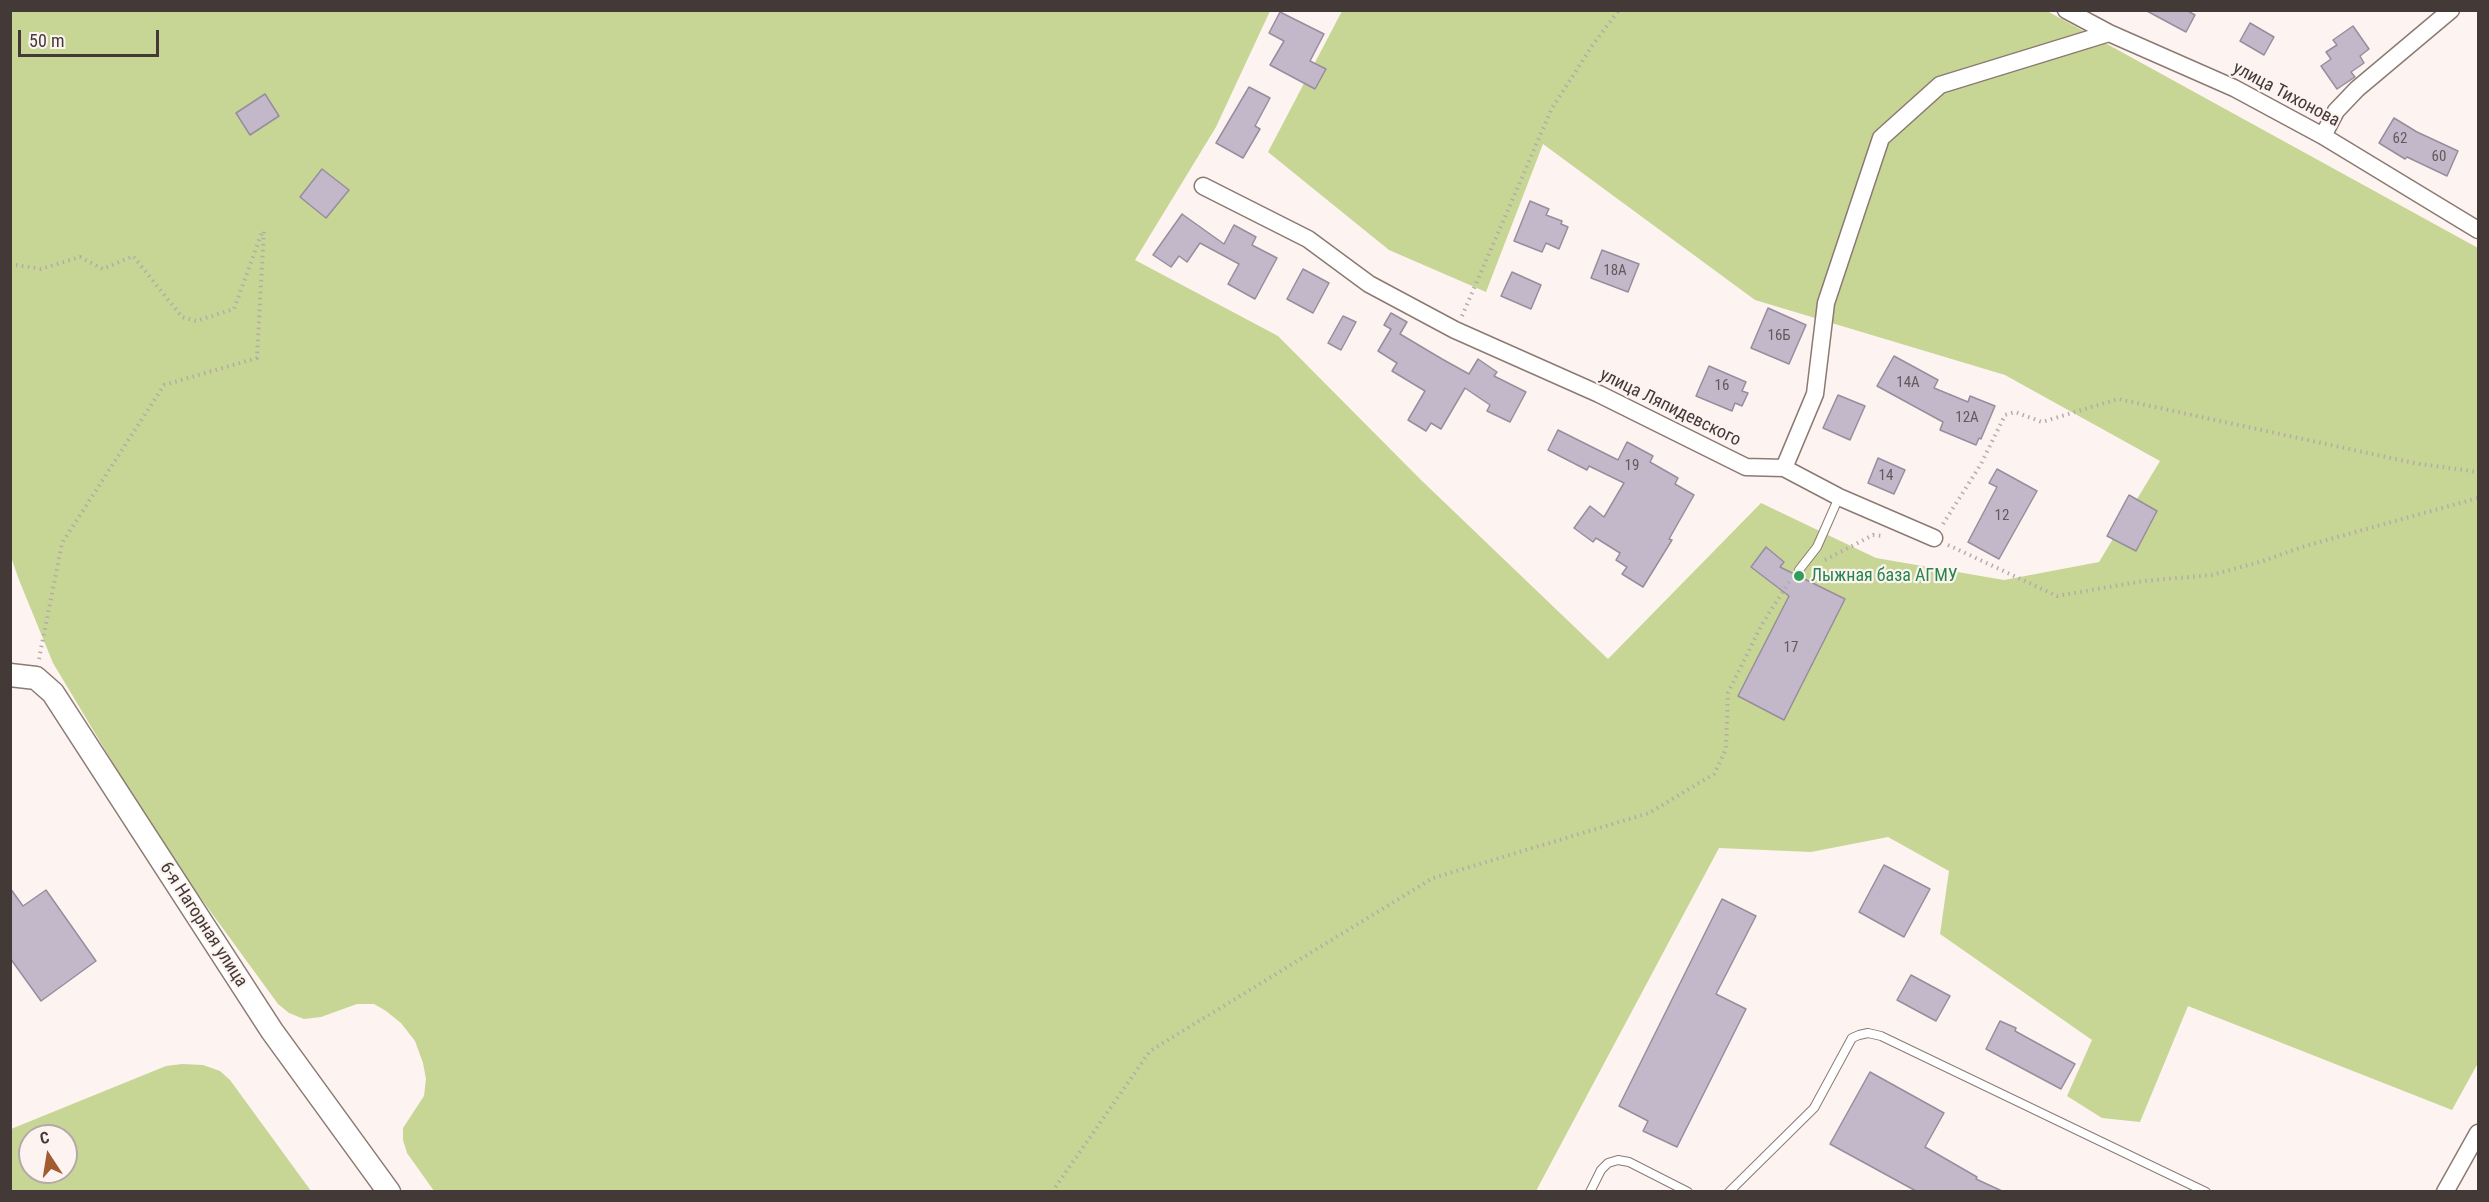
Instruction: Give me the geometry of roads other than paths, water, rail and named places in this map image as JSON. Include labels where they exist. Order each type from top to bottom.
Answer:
[{"type":"street","name":"улица Тихонова","points":[[2066,10],[2109,33],[2234,88],[2323,136],[2478,230]]},
{"type":"street","points":[[2323,136],[2336,111],[2357,89],[2451,10]]},
{"type":"street","points":[[1784,468],[1815,394],[1826,303],[1881,138],[1940,85],[2109,33]]},
{"type":"street","name":"улица Ляпидевского","points":[[1203,186],[1308,238],[1369,284],[1455,330],[1599,394],[1746,467],[1784,468],[1839,497],[1934,538]]},
{"type":"street","name":"6-я Нагорная улица","points":[[11,673],[36,678],[53,693],[272,1031],[389,1191]]},
{"type":"street","points":[[2445,1191],[2478,1133]]},
{"type":"lane","points":[[1799,570],[1817,548],[1839,497]]},
{"type":"lane","points":[[1729,1191],[1814,1108],[1852,1038],[1868,1034],[1881,1036],[2206,1191]]},
{"type":"lane","points":[[1590,1191],[1601,1170],[1608,1163],[1618,1160],[1629,1162],[1688,1191]]},
{"type":"place","name":"Лыжная база АГМУ","points":[[1799,576]]}]
